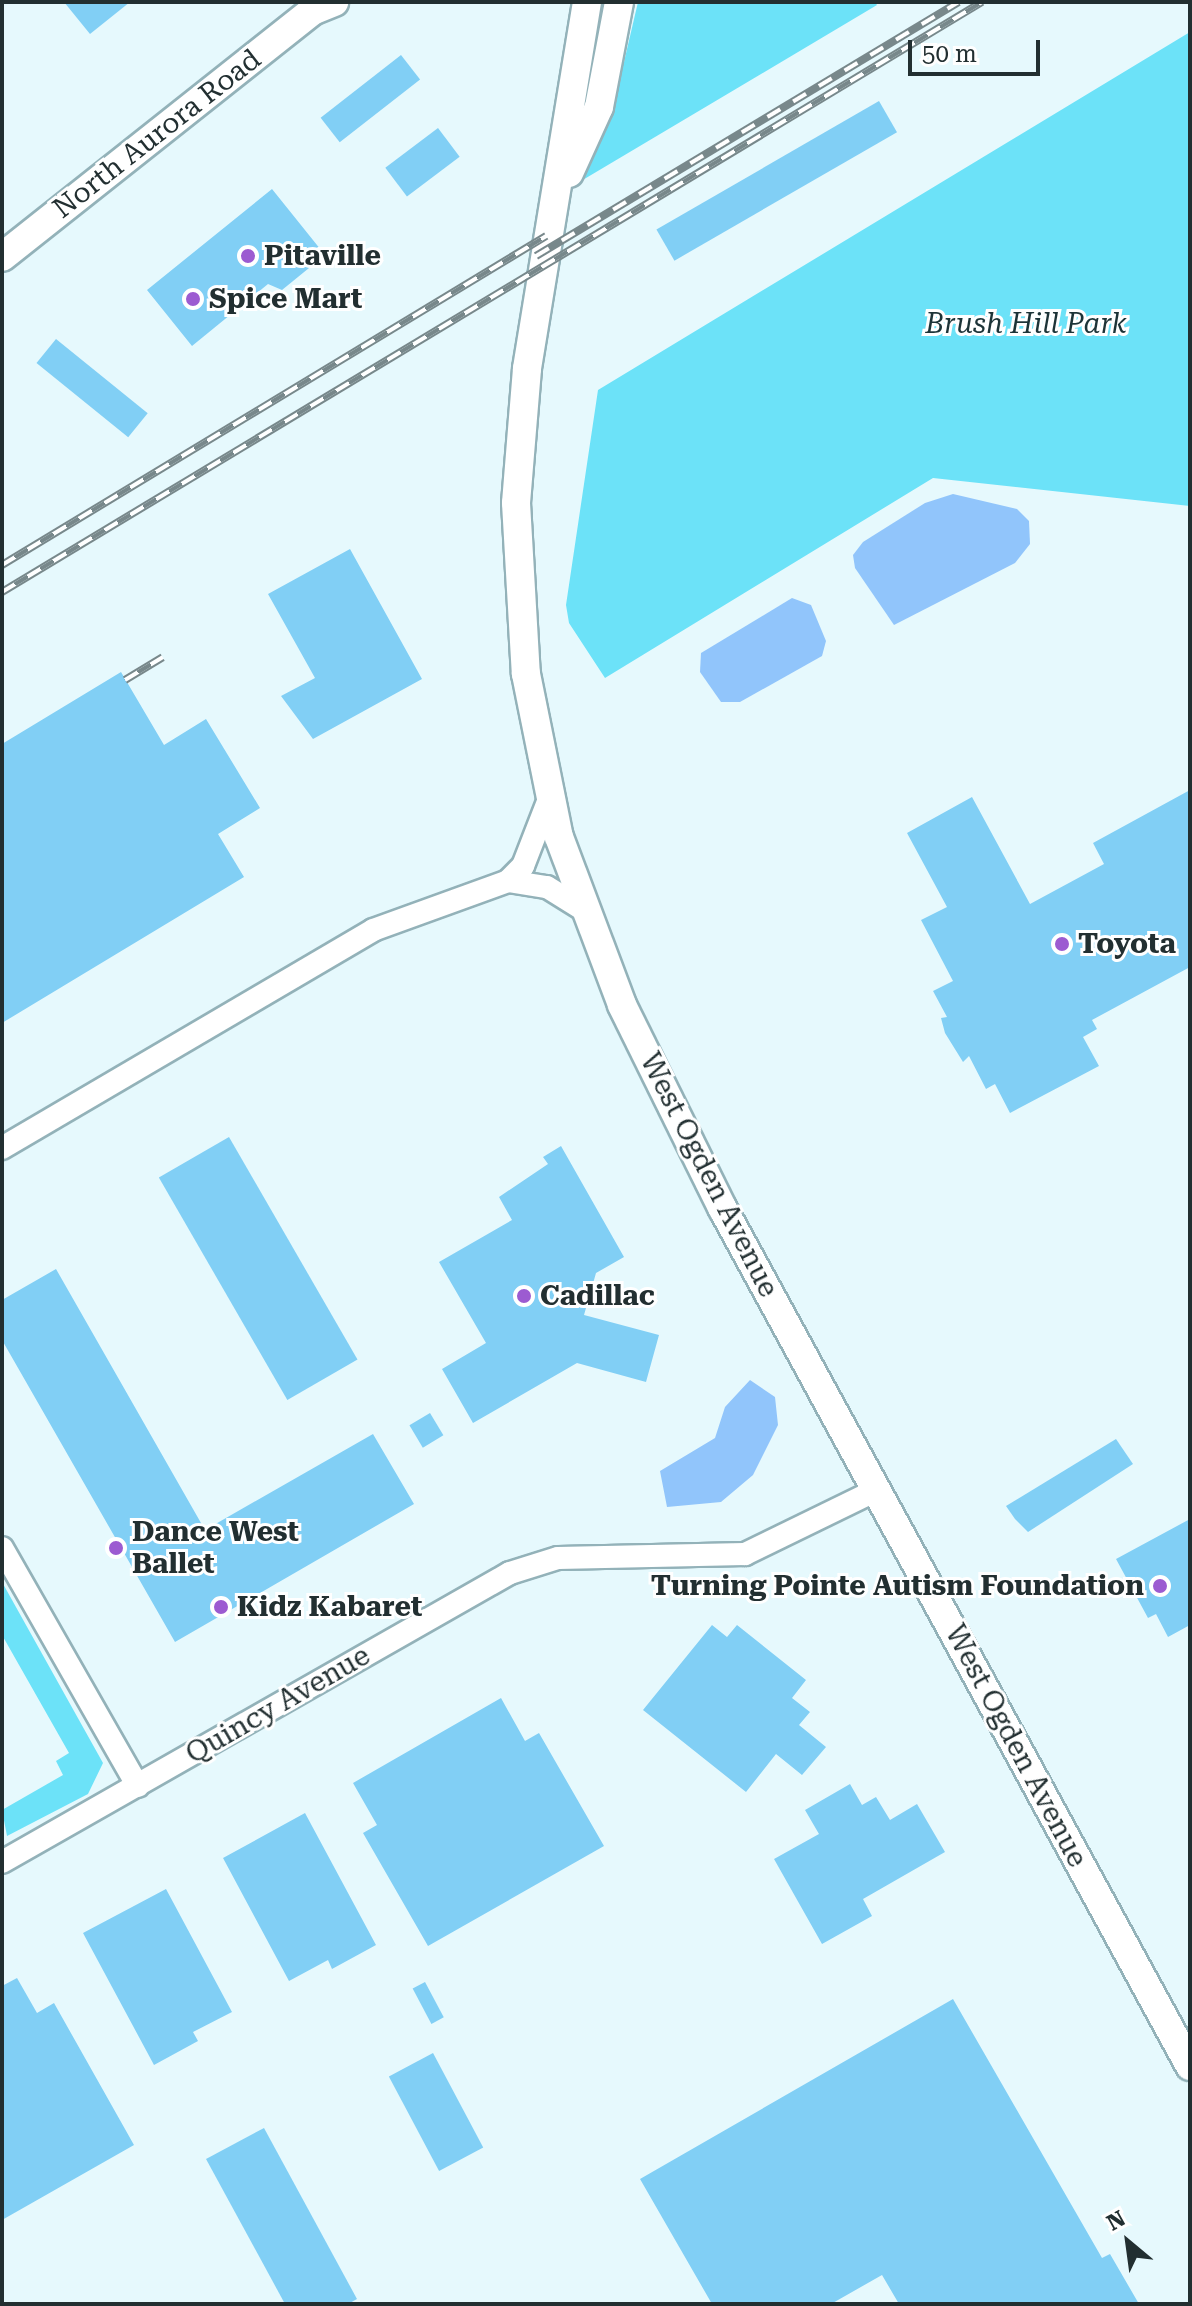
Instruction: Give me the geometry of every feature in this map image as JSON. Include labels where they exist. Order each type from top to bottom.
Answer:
[{"type":"main road","name":"West Ogden Avenue","points":[[587,2],[527,369],[515,532],[526,674],[549,799],[584,910],[658,1081],[1190,2066]]},
{"type":"main road","name":"West Ogden Avenue","points":[[556,202],[599,107],[619,2]]},
{"type":"main road","name":"North Aurora Road","points":[[2,257],[321,5]]},
{"type":"street","points":[[508,881],[534,844],[549,799]]},
{"type":"street","points":[[2,1148],[352,940],[508,881],[547,887],[584,910]]},
{"type":"street","name":"Quincy Avenue","points":[[2,1862],[524,1567],[608,1554],[697,1559],[745,1554],[878,1489]]},
{"type":"street","points":[[2,1548],[138,1786]]},
{"type":"green space","points":[[638,2],[875,2],[877,5],[581,181],[624,62]]},
{"type":"green space","name":"Brush Hill Park","points":[[1190,32],[1190,506],[933,478],[605,678],[569,623],[566,605],[598,390]]},
{"type":"green space","points":[[2,1582],[103,1763],[88,1794],[7,1836],[2,1810],[63,1775],[56,1761],[69,1753],[2,1635]]},
{"type":"shaded area","points":[[953,494],[1017,509],[1029,521],[1030,544],[1015,563],[894,625],[855,568],[853,555],[863,542],[925,503]]},
{"type":"shaded area","points":[[792,598],[811,605],[826,641],[822,656],[740,702],[721,702],[700,672],[701,653]]},
{"type":"shaded area","points":[[750,1380],[775,1397],[778,1425],[753,1475],[721,1502],[667,1507],[660,1471],[715,1438],[725,1407]]},
{"type":"building","points":[[64,2],[130,2],[90,34]]},
{"type":"building","points":[[401,55],[420,79],[340,142],[321,118]]},
{"type":"building","points":[[879,101],[897,132],[674,261],[656,230]]},
{"type":"building","points":[[438,128],[460,157],[407,196],[385,168]]},
{"type":"building","points":[[272,189],[325,255],[282,290],[268,284],[192,346],[147,290]]},
{"type":"building","points":[[56,339],[148,413],[128,437],[36,363]]},
{"type":"building","points":[[350,549],[422,679],[313,739],[281,696],[315,678],[268,594]]},
{"type":"building","points":[[121,672],[164,745],[206,719],[260,808],[218,834],[244,877],[2,1023],[2,744]]},
{"type":"building","name":"Toyota","points":[[1190,790],[1190,967],[1092,1020],[1097,1029],[1083,1037],[1099,1066],[1010,1113],[995,1084],[986,1089],[969,1056],[963,1062],[945,1033],[941,1018],[947,1017],[933,991],[953,981],[921,920],[947,907],[907,833],[972,797],[1030,904],[1104,864],[1093,843]]},
{"type":"building","points":[[229,1137],[358,1360],[287,1400],[159,1178]]},
{"type":"building","name":"Cadillac","points":[[561,1146],[624,1257],[596,1273],[584,1315],[659,1335],[646,1382],[577,1363],[473,1423],[442,1369],[486,1343],[439,1262],[512,1220],[499,1197],[548,1164],[543,1157]]},
{"type":"building","points":[[56,1269],[205,1530],[373,1434],[414,1504],[175,1642],[2,1340],[2,1300]]},
{"type":"building","points":[[430,1413],[443,1435],[423,1448],[409,1425]]},
{"type":"building","points":[[1116,1439],[1133,1464],[1028,1532],[1015,1519],[1006,1506]]},
{"type":"building","name":"Turning Pointe Autism Foundation","points":[[1190,1519],[1190,1625],[1168,1637],[1156,1614],[1148,1618],[1116,1559]]},
{"type":"building","points":[[712,1625],[727,1637],[737,1625],[806,1680],[792,1698],[810,1712],[799,1725],[826,1747],[802,1775],[776,1754],[746,1792],[643,1710]]},
{"type":"building","points":[[501,1698],[525,1741],[539,1733],[604,1846],[428,1946],[363,1833],[377,1825],[353,1783]]},
{"type":"building","points":[[850,1784],[862,1805],[876,1797],[890,1820],[917,1804],[945,1852],[863,1899],[872,1916],[822,1944],[774,1859],[819,1834],[805,1810]]},
{"type":"building","points":[[305,1813],[376,1945],[332,1969],[328,1960],[289,1981],[223,1858]]},
{"type":"building","points":[[166,1889],[232,2012],[193,2032],[198,2041],[154,2065],[83,1933]]},
{"type":"building","points":[[17,1978],[37,2013],[54,2003],[134,2145],[2,2220],[2,1986]]},
{"type":"building","points":[[425,1982],[444,2017],[431,2024],[413,1989]]},
{"type":"building","points":[[953,1999],[1102,2258],[1110,2254],[1139,2304],[899,2304],[882,2275],[831,2304],[712,2304],[640,2179]]},
{"type":"building","points":[[433,2053],[483,2147],[439,2171],[389,2076]]},
{"type":"building","points":[[264,2128],[357,2299],[348,2304],[285,2304],[206,2159]]},
{"type":"railway","points":[[536,256],[958,2]]},
{"type":"railway","points":[[2,592],[982,2]]},
{"type":"railway","points":[[2,565],[546,236]]},
{"type":"railway","points":[[125,680],[163,657]]},
{"type":"place","name":"Pitaville","points":[[248,256]]},
{"type":"place","name":"Spice Mart","points":[[193,299]]},
{"type":"place","name":"Toyota","points":[[1062,944]]},
{"type":"place","name":"Cadillac","points":[[524,1296]]},
{"type":"place","name":"Dance West Ballet","points":[[116,1548]]},
{"type":"place","name":"Turning Pointe Autism Foundation","points":[[1160,1586]]},
{"type":"place","name":"Kidz Kabaret","points":[[221,1607]]}]
